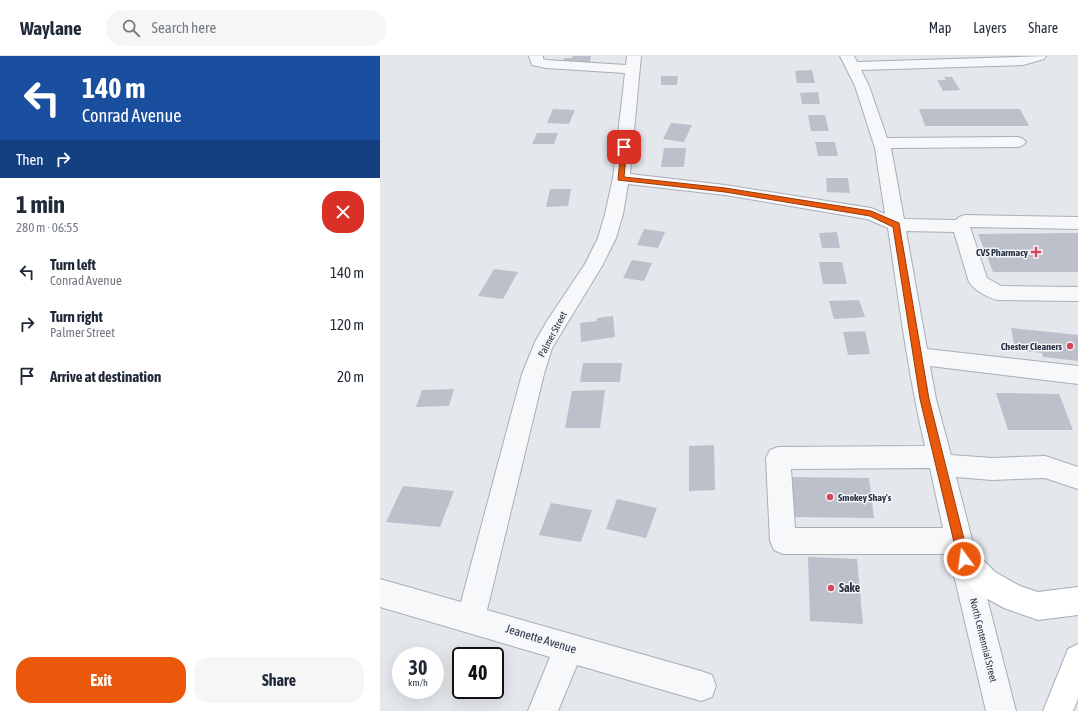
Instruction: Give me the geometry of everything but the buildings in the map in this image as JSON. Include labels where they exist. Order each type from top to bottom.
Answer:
[{"type":"main road","points":[[962,550],[985,582],[1014,598],[1038,606],[1078,601]]},
{"type":"main road","points":[[1058,711],[1078,659]]},
{"type":"street","points":[[536,56],[537,62],[551,60],[634,62]]},
{"type":"street","points":[[850,61],[1001,62],[1024,61],[1039,56]]},
{"type":"street","name":"North Centennial Street","points":[[850,61],[862,86],[881,143],[896,225],[924,399],[1002,711]]},
{"type":"street","name":"Palmer Street","points":[[471,618],[533,374],[542,348],[554,326],[593,266],[607,238],[614,214],[621,178],[634,62]]},
{"type":"street","points":[[881,143],[1018,142]]},
{"type":"street","points":[[621,178],[725,190],[871,214],[896,225],[962,228]]},
{"type":"street","points":[[1078,222],[965,221],[962,228],[980,282],[997,293],[1078,294]]},
{"type":"street","points":[[917,356],[1078,374]]},
{"type":"street","points":[[962,550],[783,541],[778,458],[940,461],[992,469],[1046,467],[1078,478]]},
{"type":"street","name":"Jeanette Avenue","points":[[380,593],[471,618],[701,686]]},
{"type":"street","points":[[543,711],[569,648]]},
{"type":"place","name":"CVS Pharmacy","points":[[1036,252]]},
{"type":"place","name":"Chester Cleaners","points":[[1070,346]]},
{"type":"place","name":"Smokey Shay's","points":[[830,497]]},
{"type":"place","name":"Sake","points":[[831,588]]},
{"type":"route","points":[[624,147],[621,178],[725,190],[871,214],[896,225],[924,399],[964,559]]}]
